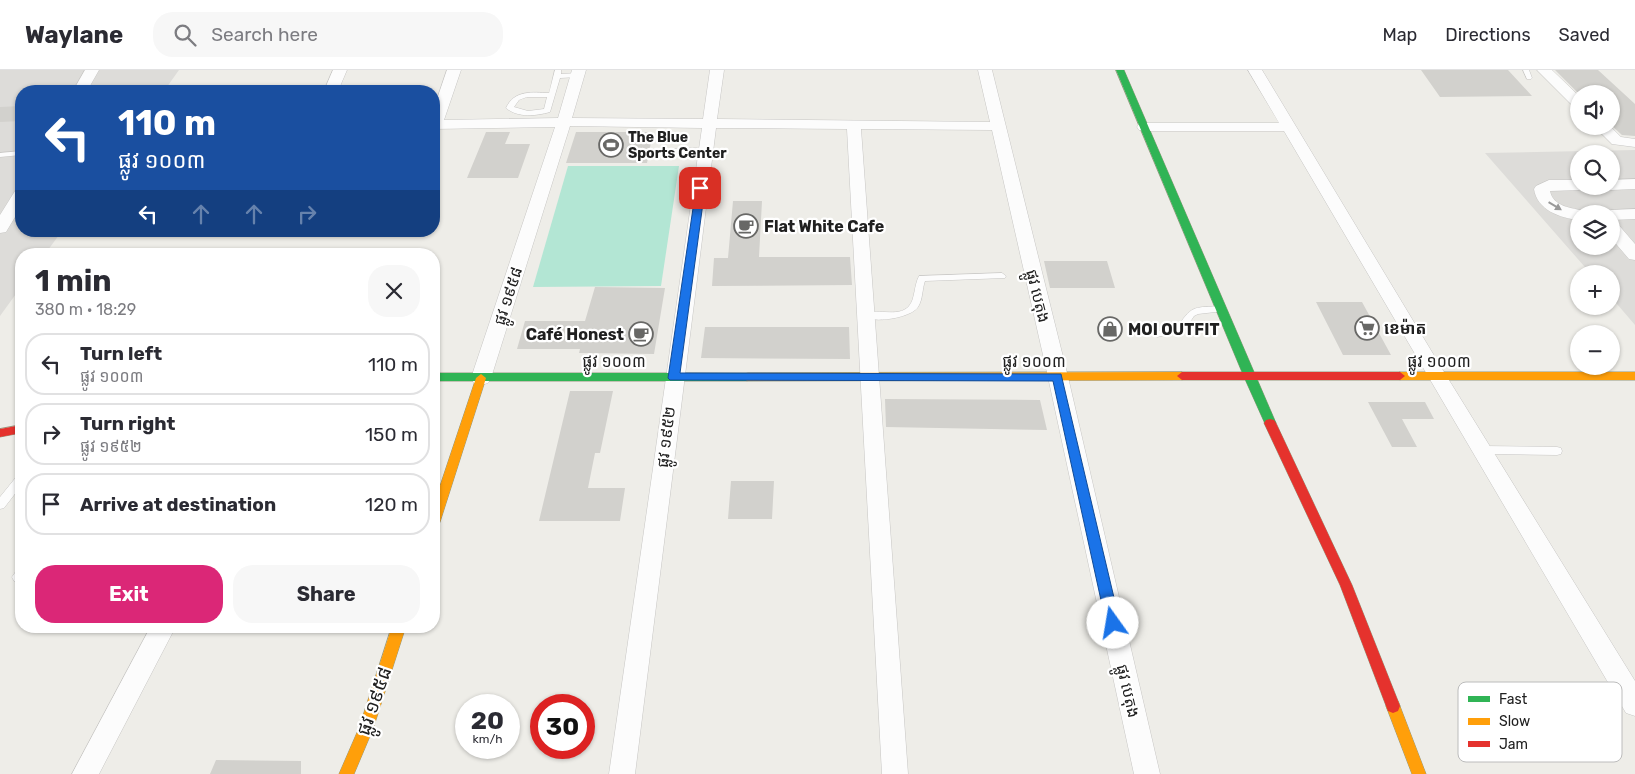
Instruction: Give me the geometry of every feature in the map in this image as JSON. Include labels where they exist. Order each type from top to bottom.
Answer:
[{"type":"street","points":[[83,85],[92,70]]},
{"type":"street","points":[[334,85],[340,70]]},
{"type":"street","points":[[440,111],[454,70]]},
{"type":"street","name":"ផ្លូវ ១៩៥២","points":[[622,774],[717,70]]},
{"type":"street","name":"ផ្លូវ បេតុង","points":[[985,70],[1058,377],[1147,774]]},
{"type":"street","points":[[1120,70],[1249,377],[1346,584],[1419,774]]},
{"type":"street","points":[[1255,70],[1437,377],[1622,682]]},
{"type":"street","points":[[1544,70],[1570,95]]},
{"type":"street","name":"ផ្លូវ ១៩៥៨","points":[[440,504],[564,122],[578,72]]},
{"type":"street","points":[[440,125],[564,122],[997,126]]},
{"type":"street","points":[[854,126],[868,316],[895,774]]},
{"type":"street","points":[[1144,127],[1289,127]]},
{"type":"street","points":[[1611,135],[1617,141],[1635,142]]},
{"type":"street","points":[[1620,184],[1635,184]]},
{"type":"street","points":[[1570,185],[1549,185],[1542,189],[1542,194],[1546,201],[1560,210],[1570,213]]},
{"type":"street","points":[[0,228],[15,204]]},
{"type":"street","points":[[1620,215],[1635,214]]},
{"type":"street","points":[[1620,238],[1635,255]]},
{"type":"street","name":"ផ្លូវ ១០០៣","points":[[440,377],[1437,377],[1632,380]]},
{"type":"street","points":[[0,433],[15,430]]},
{"type":"street","points":[[85,774],[160,633]]},
{"type":"street","name":"ផ្លូវ ១៩៥៨","points":[[346,774],[366,729],[398,633]]},
{"type":"street","points":[[1622,683],[1635,704]]},
{"type":"lane","points":[[1526,70],[1529,78]]},
{"type":"lane","points":[[552,95],[529,94],[517,97],[512,102],[510,108],[515,112],[544,112],[547,110],[552,95],[558,73],[578,72]]},
{"type":"lane","points":[[656,151],[706,150]]},
{"type":"lane","points":[[0,155],[15,154]]},
{"type":"lane","points":[[868,316],[900,314],[911,310],[916,304],[917,288],[922,278],[1002,276]]},
{"type":"lane","points":[[1157,334],[1181,329],[1196,310],[1220,309]]},
{"type":"lane","points":[[1481,450],[1557,451]]},
{"type":"lane","points":[[0,505],[15,486]]},
{"type":"shaded area","points":[[0,70],[179,70],[168,85],[15,85],[15,237],[58,237],[49,248],[15,248],[15,295],[0,316]]},
{"type":"shaded area","points":[[1620,150],[1635,150],[1635,325],[1620,308],[1620,265],[1583,265],[1574,255],[1620,255],[1620,205],[1570,205],[1570,250],[1485,153],[1570,151],[1570,195],[1620,195]]},
{"type":"green space","points":[[568,166],[679,166],[661,286],[533,287]]},
{"type":"building","points":[[1421,70],[1508,70],[1532,96],[1440,97]]},
{"type":"building","points":[[1555,70],[1598,70],[1614,85],[1570,85]]},
{"type":"building","points":[[1620,90],[1635,104],[1635,136],[1620,133]]},
{"type":"building","points":[[15,106],[15,121],[0,122],[0,107]]},
{"type":"building","points":[[486,132],[510,132],[505,144],[530,144],[518,178],[467,178]]},
{"type":"building","points":[[576,132],[653,132],[647,163],[566,163]]},
{"type":"building","points":[[733,201],[762,201],[759,257],[850,257],[852,285],[712,286],[714,258],[728,258]]},
{"type":"building","points":[[1044,261],[1107,261],[1115,288],[1050,288]]},
{"type":"building","points":[[595,287],[665,288],[654,354],[579,353],[580,349],[517,349],[525,321],[585,321]]},
{"type":"building","points":[[1316,302],[1362,302],[1391,355],[1343,355]]},
{"type":"building","points":[[705,327],[849,327],[850,359],[701,358]]},
{"type":"building","points":[[570,391],[613,391],[600,453],[595,453],[588,488],[625,488],[620,521],[539,521]]},
{"type":"building","points":[[885,399],[1040,400],[1047,430],[886,427]]},
{"type":"building","points":[[1368,402],[1425,402],[1434,419],[1402,419],[1417,447],[1392,447]]},
{"type":"building","points":[[731,481],[774,481],[772,519],[728,519]]},
{"type":"building","points":[[216,760],[301,761],[301,774],[210,774]]},
{"type":"traffic: fast","points":[[1120,70],[1270,423]]},
{"type":"traffic: fast","points":[[440,377],[747,377]]},
{"type":"traffic: slow","points":[[747,377],[1182,376]]},
{"type":"traffic: slow","points":[[1400,376],[1635,376]]},
{"type":"traffic: slow","points":[[440,504],[481,378]]},
{"type":"traffic: slow","points":[[346,774],[366,729],[397,633]]},
{"type":"traffic: slow","points":[[1393,706],[1419,774]]},
{"type":"traffic: jam","points":[[1182,376],[1400,376]]},
{"type":"traffic: jam","points":[[1270,423],[1346,585],[1393,706]]},
{"type":"traffic: jam","points":[[0,433],[15,430]]},
{"type":"place","name":"The Blue Sports Center","points":[[611,145]]},
{"type":"place","name":"Flat White Cafe","points":[[746,226]]},
{"type":"place","name":"ខេម៉ាត","points":[[1367,328]]},
{"type":"place","name":"MOI OUTFIT","points":[[1110,329]]},
{"type":"place","name":"Café Honest","points":[[641,334]]},
{"type":"route","points":[[700,188],[674,378],[1058,377],[1113,623]]}]
